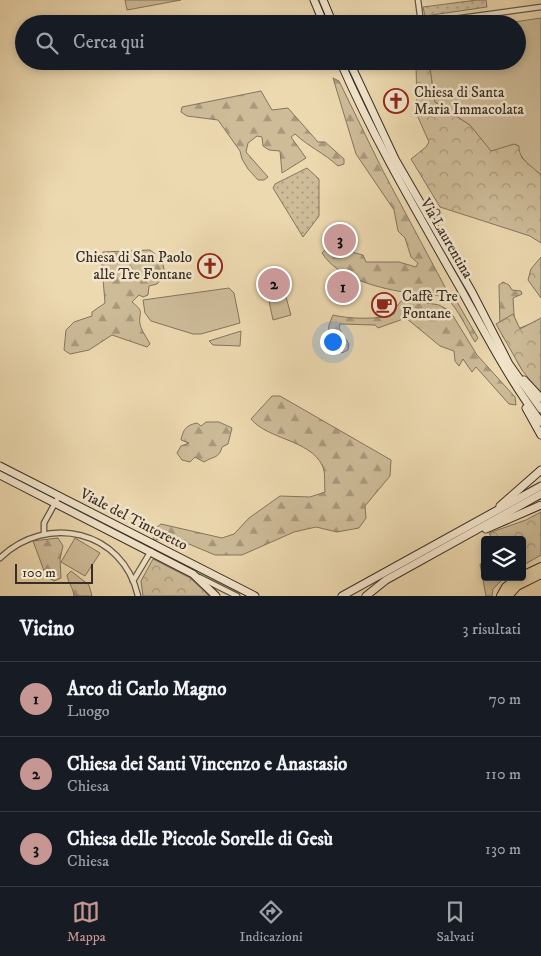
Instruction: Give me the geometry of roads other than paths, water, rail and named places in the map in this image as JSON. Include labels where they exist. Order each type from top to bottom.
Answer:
[{"type":"highway","points":[[526,574],[541,567]]},
{"type":"highway","points":[[508,596],[517,586],[541,574]]},
{"type":"highway","points":[[501,596],[506,587],[514,581]]},
{"type":"main road","points":[[324,0],[330,15]]},
{"type":"main road","points":[[315,2],[320,15]]},
{"type":"main road","name":"Via Laurentina","points":[[344,70],[375,138],[420,220],[512,381],[541,422]]},
{"type":"main road","name":"Via Laurentina","points":[[353,70],[385,140],[472,292],[509,364],[541,409]]},
{"type":"main road","points":[[509,364],[541,398]]},
{"type":"main road","points":[[512,381],[541,435]]},
{"type":"main road","name":"Viale del Tintoretto","points":[[0,466],[57,500],[193,574],[216,596]]},
{"type":"main road","points":[[491,514],[541,470]]},
{"type":"main road","name":"Viale del Tintoretto","points":[[0,475],[154,545],[255,596]]},
{"type":"main road","points":[[366,596],[419,558],[541,486]]},
{"type":"main road","points":[[467,536],[541,494]]},
{"type":"main road","points":[[343,596],[419,558],[467,536],[516,518],[541,505]]},
{"type":"street","points":[[315,2],[324,0]]},
{"type":"street","points":[[418,0],[420,15]]},
{"type":"street","points":[[481,15],[541,7]]},
{"type":"street","points":[[420,220],[427,215],[437,212]]},
{"type":"street","points":[[44,533],[44,524],[57,500]]},
{"type":"street","points":[[0,558],[19,542],[44,533],[75,534],[98,542],[119,558],[133,581],[138,596]]},
{"type":"street","points":[[133,581],[154,545]]},
{"type":"street","points":[[193,574],[237,596]]},
{"type":"place","name":"Chiesa di Santa Maria Immacolata","points":[[396,101]]},
{"type":"place","name":"Chiesa delle Piccole Sorelle di Gesù","points":[[340,240]]},
{"type":"place","name":"Chiesa di San Paolo alle Tre Fontane","points":[[210,266]]},
{"type":"place","name":"Chiesa dei Santi Vincenzo e Anastasio","points":[[274,284]]},
{"type":"place","name":"Arco di Carlo Magno","points":[[343,287]]},
{"type":"place","name":"Caffè Tre Fontane","points":[[384,305]]}]
